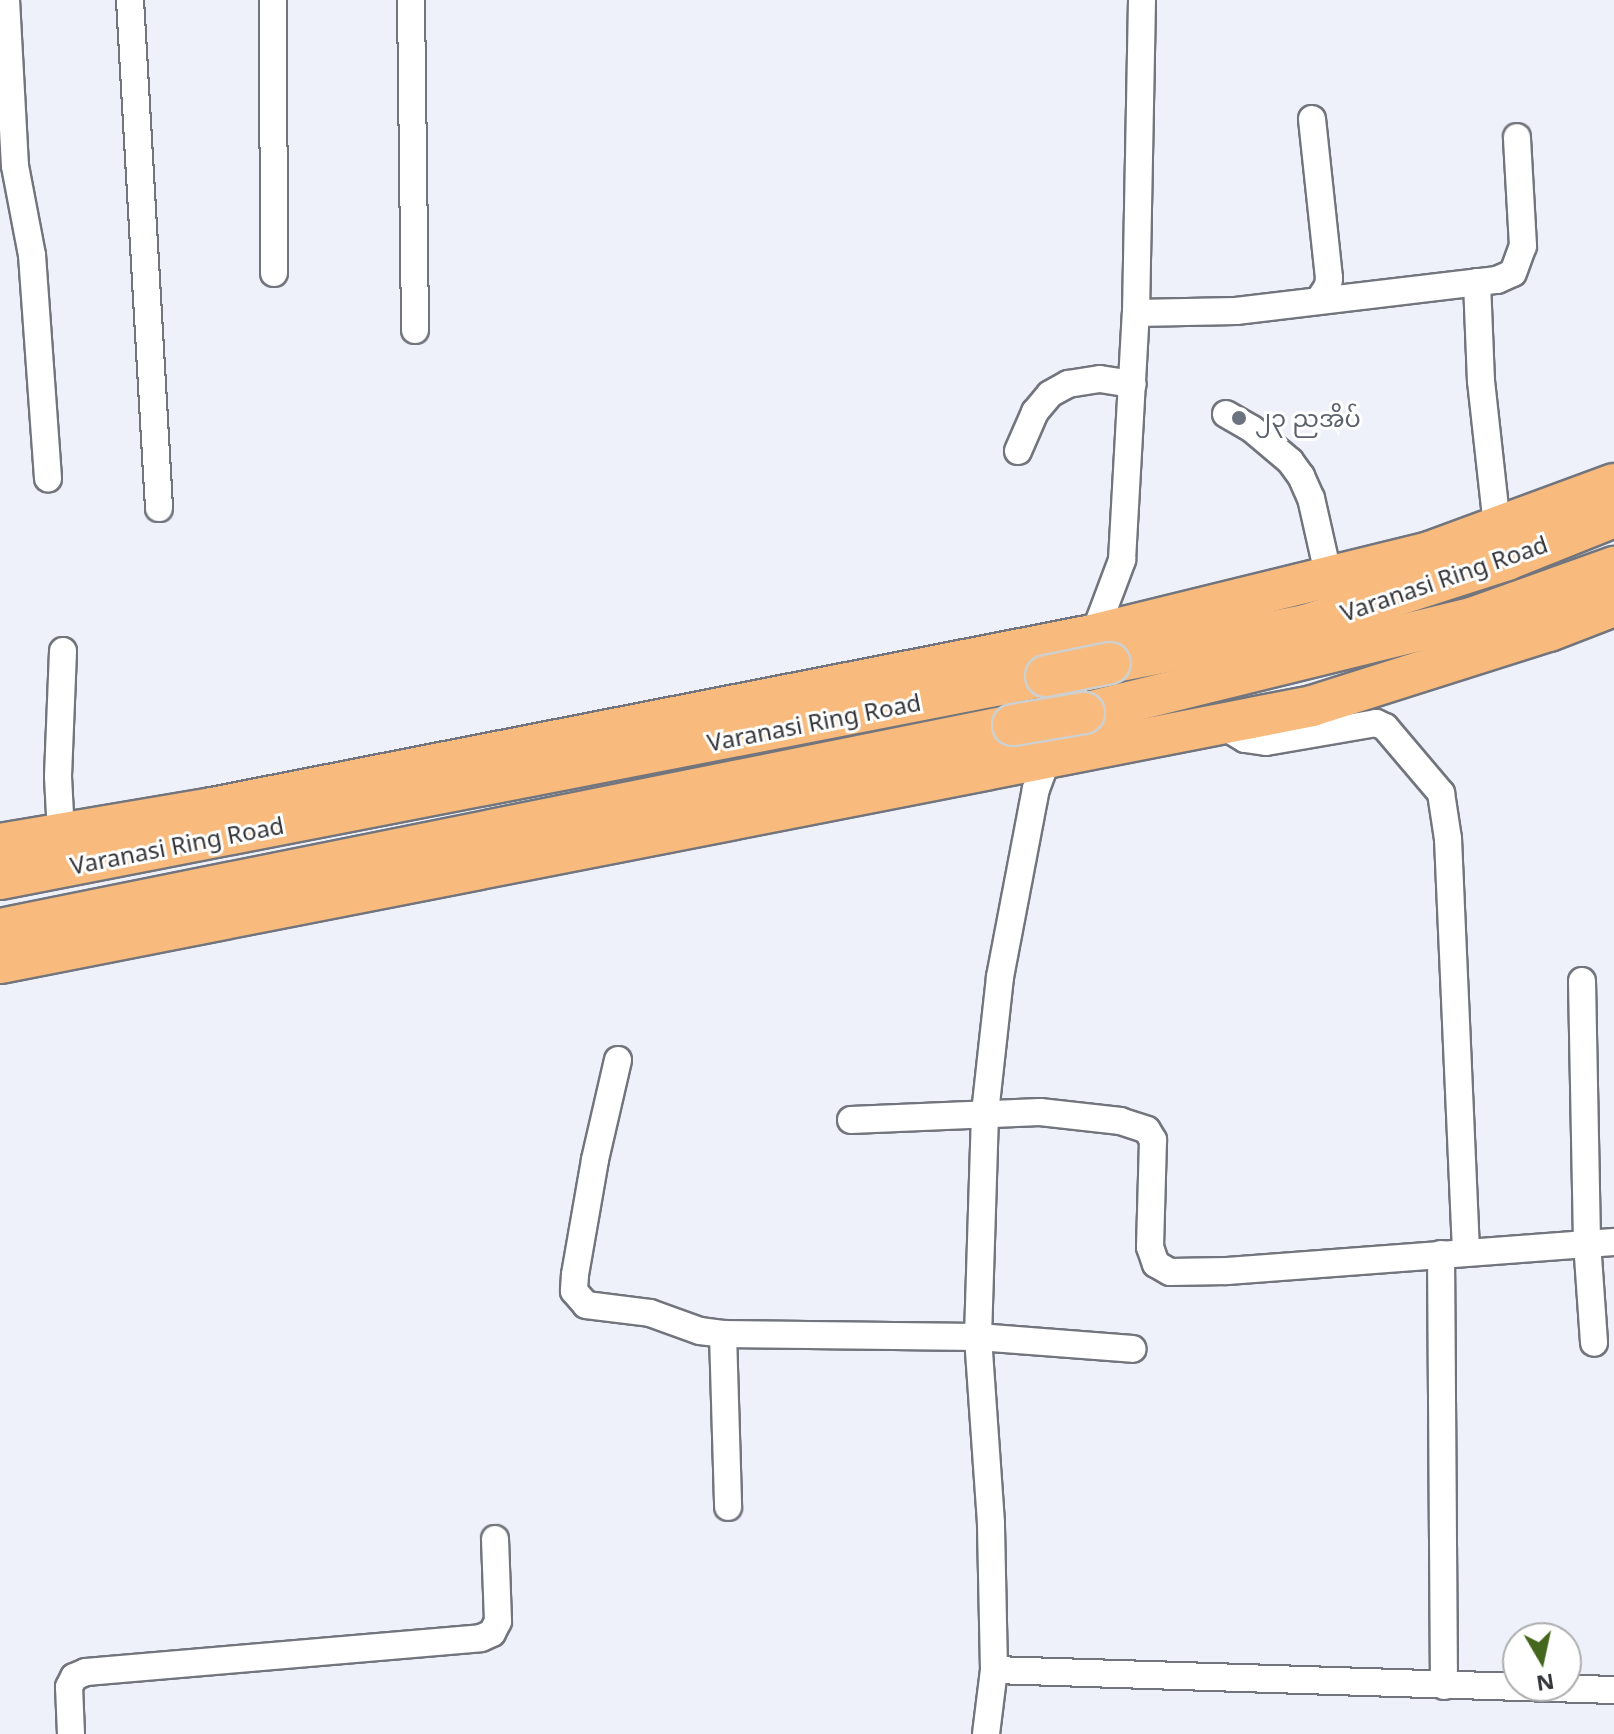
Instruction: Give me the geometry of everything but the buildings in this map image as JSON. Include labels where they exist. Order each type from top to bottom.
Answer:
[{"type":"highway","points":[[0,844],[1101,649],[1329,578],[1429,552],[1614,484]]},
{"type":"highway","name":"Varanasi Ring Road","points":[[0,879],[1046,676],[1101,649],[1305,625],[1507,560],[1614,517]]},
{"type":"highway","name":"Varanasi Ring Road","points":[[0,929],[1084,713],[1474,617],[1614,567]]},
{"type":"highway","points":[[0,963],[1312,706],[1549,631],[1614,606]]},
{"type":"street","points":[[6,0],[15,166],[32,255],[48,478]]},
{"type":"street","points":[[130,0],[159,508]]},
{"type":"street","points":[[273,0],[274,273]]},
{"type":"street","points":[[411,0],[415,330]]},
{"type":"street","points":[[986,1734],[994,1670],[991,1523],[978,1337],[985,1113],[1000,977],[1036,789],[1047,759],[1101,649],[1122,560],[1136,313],[1142,0]]},
{"type":"street","points":[[1312,119],[1329,278],[1328,286],[1319,300]]},
{"type":"street","points":[[1136,313],[1236,311],[1497,280],[1513,273],[1521,259],[1517,137]]},
{"type":"street","points":[[1477,282],[1481,381],[1497,527]]},
{"type":"street","points":[[1018,451],[1035,412],[1050,394],[1083,380],[1133,384]]},
{"type":"street","points":[[1226,414],[1271,445],[1301,476],[1319,527],[1329,578]]},
{"type":"street","points":[[61,834],[58,776],[63,651]]},
{"type":"street","points":[[1220,724],[1245,739],[1266,742],[1376,723],[1385,727],[1441,793],[1448,839],[1454,1253],[1444,1686]]},
{"type":"street","points":[[1582,981],[1587,1242],[1594,1343]]},
{"type":"street","points":[[618,1060],[595,1160],[574,1291],[586,1305],[650,1313],[691,1328],[723,1334],[978,1337],[1133,1349]]},
{"type":"street","points":[[851,1120],[1040,1112],[1120,1121],[1147,1130],[1153,1140],[1150,1247],[1156,1264],[1170,1272],[1214,1272],[1614,1242]]},
{"type":"street","points":[[723,1334],[728,1507]]},
{"type":"street","points":[[71,1734],[69,1687],[74,1677],[86,1672],[481,1638],[492,1633],[498,1621],[495,1539]]},
{"type":"street","points":[[994,1670],[1614,1690]]},
{"type":"place","name":"၂၃ ညအိပ်","points":[[1239,418]]}]
